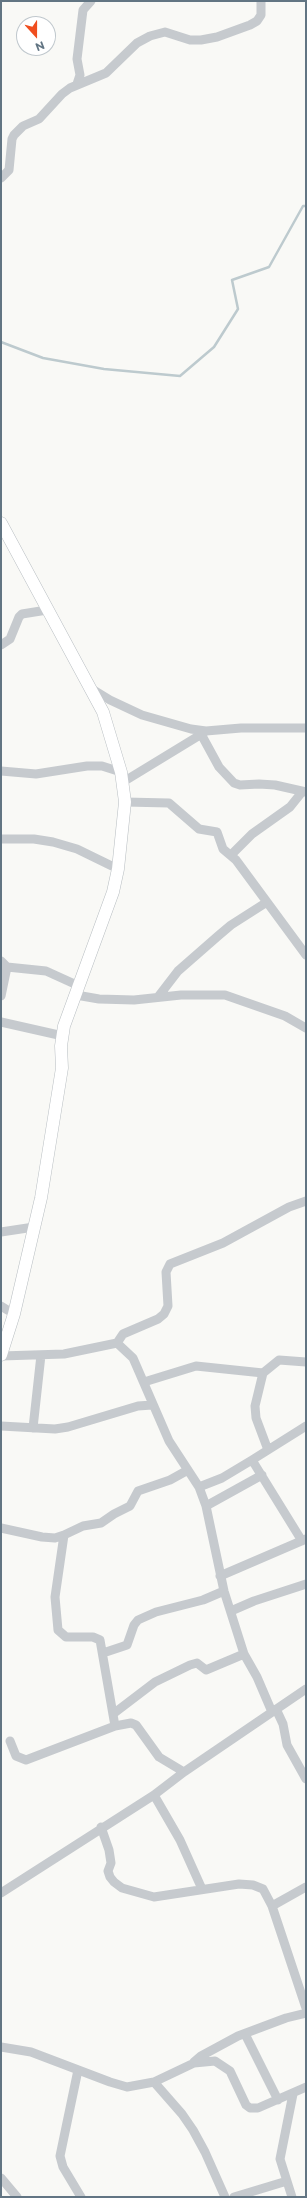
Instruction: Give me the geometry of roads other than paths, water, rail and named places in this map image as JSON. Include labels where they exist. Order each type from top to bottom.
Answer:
[{"type":"street","points":[[77,84],[80,75],[77,59],[83,10],[91,1]]},
{"type":"street","points":[[1,178],[10,170],[12,139],[14,135],[23,126],[39,119],[62,94],[77,84],[102,75],[137,44],[157,34],[171,33],[190,40],[201,40],[217,37],[250,25],[257,21],[261,15],[261,1]]},
{"type":"street","points":[[1,523],[103,712],[122,777],[125,802],[118,869],[108,909],[64,1026],[62,1068],[54,1127],[41,1198],[14,1314],[1,1355],[64,1354],[117,1343],[123,1334],[158,1319],[164,1314],[168,1306],[166,1272],[170,1264],[223,1243],[305,1199]]},
{"type":"street","points":[[1,645],[10,639],[18,617],[31,611],[47,610]]},
{"type":"street","points":[[92,690],[142,715],[204,732],[241,728],[306,728]]},
{"type":"street","points":[[122,777],[204,732]]},
{"type":"street","points":[[204,732],[219,768],[234,783],[240,785],[275,785],[304,792],[290,807],[252,834],[231,855]]},
{"type":"street","points":[[1,771],[36,774],[87,766],[102,766],[122,777]]},
{"type":"street","points":[[125,802],[169,803],[199,829],[218,832],[223,849],[231,855],[306,955]]},
{"type":"street","points":[[1,839],[34,839],[53,842],[77,849],[118,869]]},
{"type":"street","points":[[158,997],[178,971],[218,936],[231,925],[267,902]]},
{"type":"street","points":[[1,996],[4,964],[46,971],[78,990],[99,999],[134,1000],[158,997],[225,995],[285,1016],[306,1028]]},
{"type":"street","points":[[1,1022],[63,1036]]},
{"type":"street","points":[[1,1232],[34,1227]]},
{"type":"street","points":[[1,1306],[14,1314]]},
{"type":"street","points":[[117,1343],[133,1358],[152,1404],[172,1445],[199,1487],[206,1506],[224,1591],[244,1654],[283,1724],[287,1745],[302,1765],[306,1779]]},
{"type":"street","points":[[33,1428],[41,1355]]},
{"type":"street","points":[[268,1450],[256,1418],[255,1406],[263,1373],[279,1360],[306,1362]]},
{"type":"street","points":[[144,1382],[196,1366],[263,1373]]},
{"type":"street","points":[[1,1426],[55,1429],[77,1426],[121,1410],[152,1404]]},
{"type":"street","points":[[199,1487],[222,1478],[306,1426]]},
{"type":"street","points":[[220,1576],[304,1540],[252,1460]]},
{"type":"street","points":[[1,1528],[42,1537],[55,1538],[82,1526],[101,1523],[130,1506],[138,1491],[170,1480],[188,1470]]},
{"type":"street","points":[[206,1506],[262,1475]]},
{"type":"street","points":[[64,1535],[54,1596],[58,1630],[66,1637],[97,1637],[100,1640],[115,1726]]},
{"type":"street","points":[[231,1611],[254,1600],[306,1584]]},
{"type":"street","points":[[103,1653],[127,1645],[134,1625],[138,1620],[156,1612],[203,1600],[224,1591]]},
{"type":"street","points":[[113,1714],[155,1682],[190,1665],[197,1663],[206,1670],[244,1654]]},
{"type":"street","points":[[1,1893],[101,1827],[154,1795],[184,1772],[306,1689]]},
{"type":"street","points":[[10,1741],[16,1756],[26,1760],[115,1726],[128,1723],[134,1724],[159,1757],[184,1772]]},
{"type":"street","points":[[154,1795],[180,1840],[202,1889]]},
{"type":"street","points":[[101,1827],[109,1850],[110,1863],[108,1871],[110,1877],[122,1888],[154,1897],[239,1884],[253,1885],[263,1889],[272,1906],[306,2008]]},
{"type":"street","points":[[272,1906],[306,1887]]},
{"type":"street","points":[[1,2047],[31,2052],[128,2087],[154,2082],[194,2062],[212,2050],[245,2034],[286,2018],[306,2013]]},
{"type":"street","points":[[245,2034],[278,2100]]},
{"type":"street","points":[[194,2062],[215,2061],[230,2071],[246,2105],[250,2108],[258,2108],[293,2094],[306,2087]]},
{"type":"street","points":[[78,2070],[60,2156],[63,2167],[81,2197]]},
{"type":"street","points":[[154,2082],[182,2114],[193,2130],[205,2152],[225,2197]]},
{"type":"street","points":[[292,2197],[280,2160],[280,2150],[293,2094]]},
{"type":"street","points":[[1,2178],[17,2197]]},
{"type":"street","points":[[234,2197],[287,2180]]},
{"type":"waterway","points":[[1,342],[43,358],[104,369],[180,376],[214,347],[238,309],[232,280],[269,267],[303,206],[306,206]]}]
